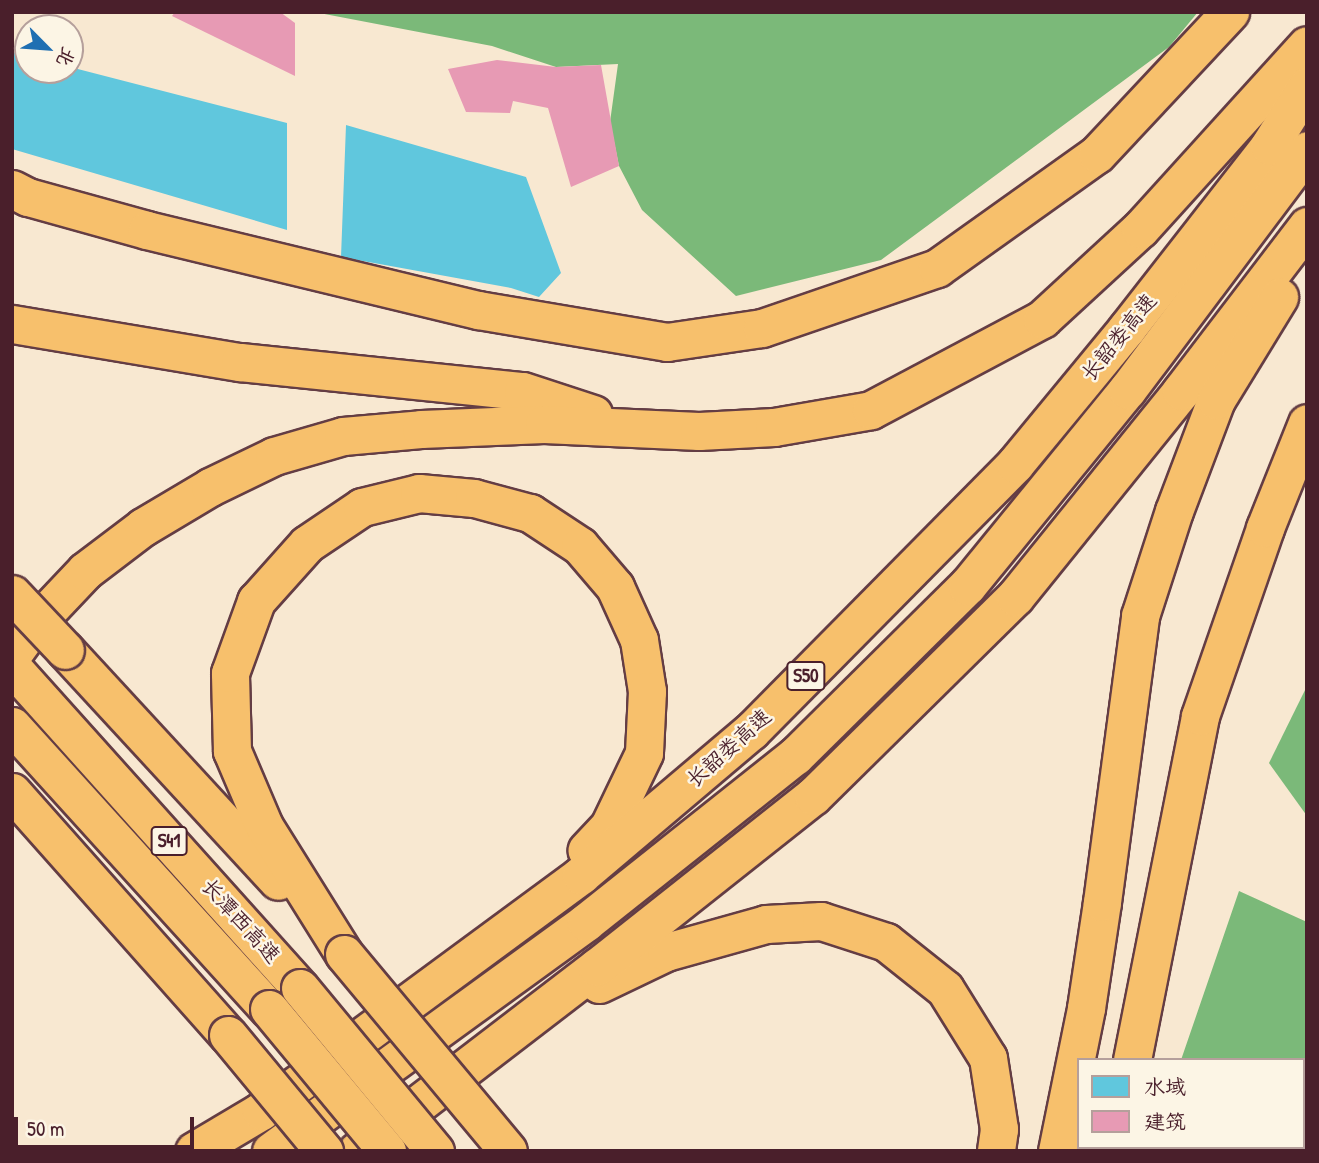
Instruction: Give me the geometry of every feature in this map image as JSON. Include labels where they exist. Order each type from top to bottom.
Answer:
[{"type":"highway","points":[[12,189],[28,197],[147,230],[478,310],[667,342],[762,328],[937,268],[1097,154],[1230,12]]},
{"type":"highway","points":[[12,655],[34,625],[85,571],[143,527],[210,487],[274,456],[343,436],[421,429],[544,424],[699,431],[774,427],[872,410],[1042,319],[1140,229],[1307,45]]},
{"type":"highway","name":"长韶娄高速","points":[[194,1151],[261,1111],[581,875],[751,731],[1015,464],[1127,328],[1269,146],[1307,86]]},
{"type":"highway","name":"长韶娄高速","points":[[271,1151],[586,922],[795,756],[967,586],[1127,390],[1307,150]]},
{"type":"highway","points":[[357,1151],[813,796],[1015,597],[1181,391],[1307,226]]},
{"type":"highway","points":[[1057,1151],[1086,1008],[1140,616],[1174,511],[1216,400],[1307,254]]},
{"type":"highway","points":[[12,324],[240,362],[523,391],[638,428]]},
{"type":"highway","points":[[1132,1058],[1200,716],[1265,528],[1307,423]]},
{"type":"highway","points":[[344,954],[264,826],[232,751],[230,673],[256,601],[307,544],[362,507],[419,493],[474,498],[530,513],[580,546],[615,587],[639,640],[648,691],[644,754],[609,827],[524,917]]},
{"type":"highway","points":[[12,594],[344,954],[508,1151]]},
{"type":"highway","name":"长潭西高速","points":[[12,667],[300,988],[435,1151]]},
{"type":"highway","name":"长潭西高速","points":[[13,726],[270,1009],[387,1151]]},
{"type":"highway","points":[[12,792],[228,1035],[324,1151]]},
{"type":"highway","points":[[531,1016],[666,952],[766,924],[821,921],[886,942],[945,989],[988,1058],[999,1129],[996,1151]]},
{"type":"green space","points":[[314,12],[1198,12],[1169,47],[881,260],[736,296],[642,210],[619,166],[610,122],[618,64],[556,67],[492,46]]},
{"type":"green space","points":[[1307,686],[1307,816],[1269,763]]},
{"type":"green space","points":[[1239,891],[1307,922],[1307,1151],[1164,1151],[1305,1149],[1305,1058],[1182,1058]]},
{"type":"water","points":[[12,52],[14,84],[84,84],[84,71],[287,123],[287,230],[12,149]]},
{"type":"water","points":[[346,125],[526,177],[561,273],[539,297],[511,288],[341,257]]},
{"type":"building","points":[[175,12],[280,12],[295,23],[295,76],[172,16]]},
{"type":"building","points":[[497,60],[556,67],[601,65],[619,166],[571,187],[548,108],[513,101],[510,113],[466,112],[448,69]]}]
